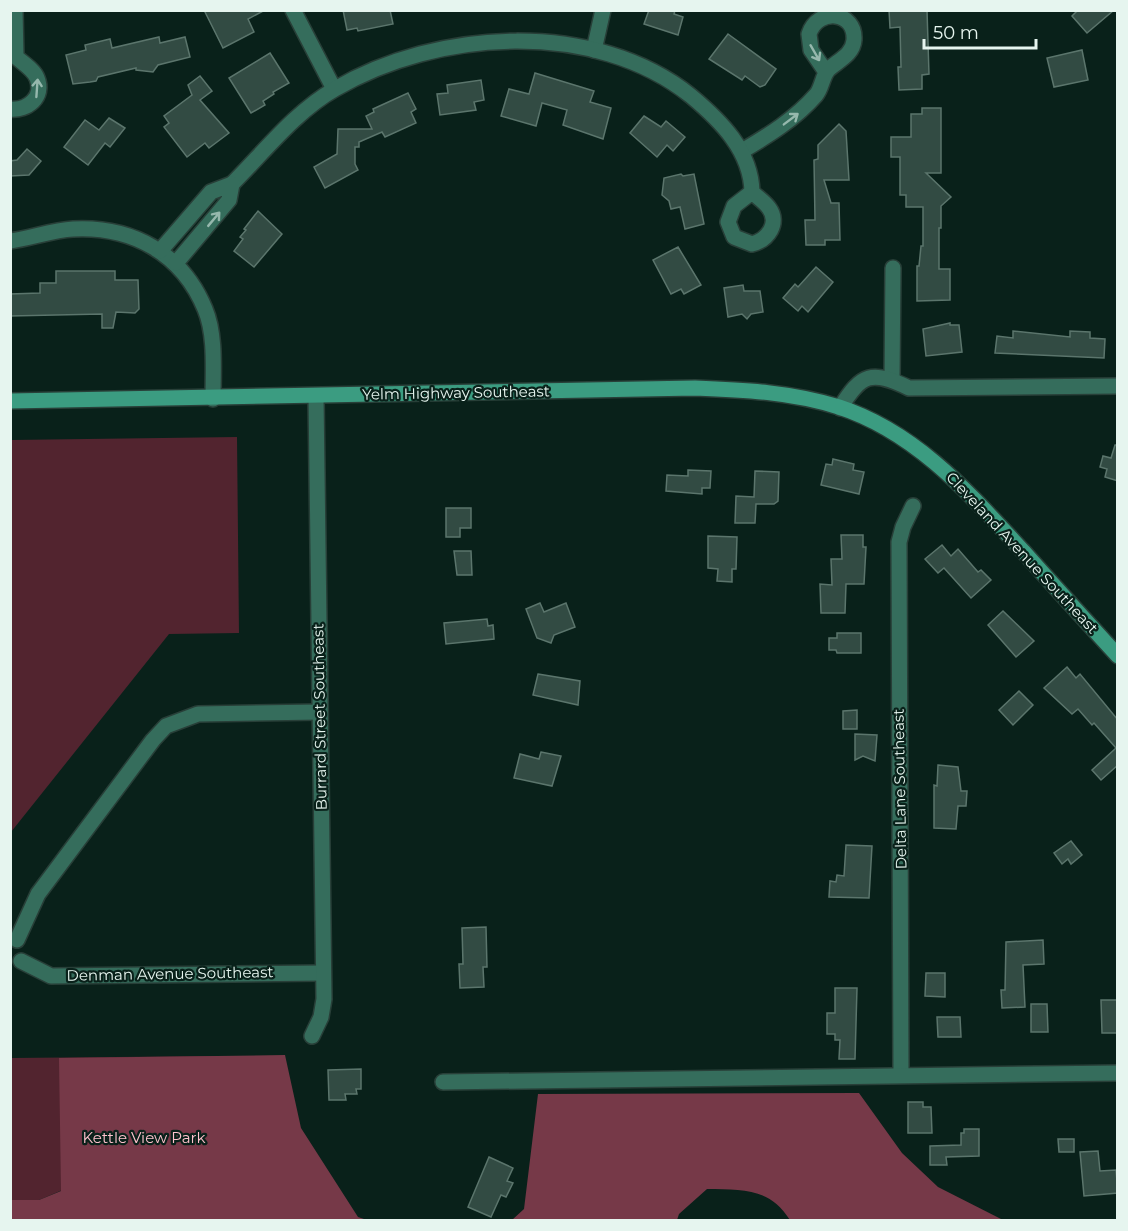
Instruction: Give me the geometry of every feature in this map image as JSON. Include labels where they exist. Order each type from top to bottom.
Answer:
[{"type":"main road","name":"Yelm Highway Southeast","points":[[10,401],[213,399],[695,388],[762,390],[805,397],[840,408],[894,433]]},
{"type":"main road","name":"Cleveland Avenue Southeast","points":[[894,433],[920,450],[955,479],[1118,656]]},
{"type":"street","points":[[10,109],[25,109],[31,105],[39,92],[37,77],[13,60],[15,10]]},
{"type":"street","points":[[293,10],[334,89]]},
{"type":"street","points":[[594,50],[603,10]]},
{"type":"street","points":[[160,251],[211,192],[232,184],[300,116],[334,89],[372,71],[424,53],[488,41],[543,42],[594,50],[647,67],[677,85],[712,113],[742,151],[749,166],[752,192]]},
{"type":"street","points":[[742,151],[771,135],[801,112],[818,92],[826,72]]},
{"type":"street","points":[[176,263],[229,200],[232,184]]},
{"type":"street","points":[[10,241],[71,229],[102,229],[140,240],[176,263],[205,309],[212,345],[213,399]]},
{"type":"street","points":[[892,380],[893,268]]},
{"type":"street","points":[[840,408],[854,385],[864,379],[877,377],[892,380],[909,388],[1118,386]]},
{"type":"street","name":"Burrard Street Southeast","points":[[312,1036],[322,1009],[323,973],[316,397]]},
{"type":"street","name":"Delta Lane Southeast","points":[[901,1075],[899,542],[913,506]]},
{"type":"street","points":[[16,962],[24,947],[14,940],[38,894],[166,726],[198,714],[320,712]]},
{"type":"street","name":"Denman Avenue Southeast","points":[[16,962],[51,976],[323,973]]},
{"type":"street","points":[[443,1082],[1118,1073]]},
{"type":"green space","points":[[237,437],[239,633],[169,634],[11,832],[11,440]]},
{"type":"green space","name":"Kettle View Park","points":[[285,1055],[301,1128],[358,1217],[367,1220],[11,1220],[11,1200],[39,1200],[61,1191],[59,1058]]},
{"type":"green space","name":"Kettle View Park","points":[[218,1056],[270,1102],[39,1200],[11,1200],[11,1058]]},
{"type":"green space","points":[[859,1093],[902,1153],[938,1187],[1003,1220],[790,1220],[782,1209],[764,1196],[743,1191],[707,1189],[679,1214],[677,1220],[512,1220],[524,1209],[538,1094]]},
{"type":"building","points":[[204,10],[265,10],[248,19],[254,32],[223,48]]},
{"type":"building","points":[[343,10],[390,10],[393,24],[358,31],[357,28],[347,30]]},
{"type":"building","points":[[649,10],[675,10],[674,14],[683,17],[678,35],[644,24]]},
{"type":"building","points":[[889,10],[927,10],[929,74],[922,75],[922,89],[899,90],[900,27],[890,28]]},
{"type":"building","points":[[1078,10],[1114,10],[1087,33],[1072,16]]},
{"type":"building","points":[[728,34],[776,69],[765,85],[760,87],[745,76],[742,80],[709,59]]},
{"type":"building","points":[[159,37],[160,43],[185,37],[190,57],[158,65],[153,72],[136,70],[136,68],[98,77],[96,81],[73,84],[66,55],[86,50],[85,45],[110,39],[112,48]]},
{"type":"building","points":[[1082,50],[1088,80],[1054,87],[1047,58]]},
{"type":"building","points":[[270,53],[289,83],[273,92],[274,94],[263,101],[265,105],[251,113],[229,78]]},
{"type":"building","points":[[535,73],[594,91],[590,102],[611,108],[603,139],[563,125],[567,110],[542,103],[536,126],[501,116],[509,89],[529,94]]},
{"type":"building","points":[[200,76],[212,91],[200,100],[229,133],[209,148],[205,143],[187,157],[164,127],[169,123],[164,116],[192,95],[188,85]]},
{"type":"building","points":[[481,80],[484,100],[474,102],[476,110],[440,115],[437,94],[448,93],[447,85]]},
{"type":"building","points":[[408,93],[416,109],[411,112],[416,123],[385,137],[382,132],[359,142],[359,147],[355,147],[355,164],[358,170],[325,188],[314,167],[337,154],[338,129],[372,129],[366,116],[374,112],[373,109]]},
{"type":"building","points":[[922,108],[941,108],[941,173],[926,173],[951,197],[941,206],[941,228],[939,228],[939,269],[950,269],[950,300],[917,301],[917,266],[919,266],[921,246],[923,246],[923,207],[906,207],[906,195],[900,195],[900,157],[891,157],[891,137],[911,137],[911,114],[922,114]]},
{"type":"building","points":[[644,116],[661,127],[666,121],[685,137],[673,151],[667,145],[657,157],[630,133]]},
{"type":"building","points":[[109,118],[125,128],[110,147],[105,143],[88,165],[64,147],[85,120],[99,130]]},
{"type":"building","points":[[839,124],[846,131],[849,180],[824,180],[831,203],[839,203],[840,240],[825,240],[825,245],[806,245],[805,220],[815,220],[814,160],[818,159],[818,145]]},
{"type":"building","points":[[27,149],[41,161],[29,175],[10,176],[10,161],[17,160]]},
{"type":"building","points":[[681,174],[683,176],[694,174],[704,224],[685,229],[680,207],[671,209],[669,201],[662,195],[664,178]]},
{"type":"building","points":[[258,211],[282,234],[254,267],[234,251],[243,239],[240,237],[246,230],[244,229]]},
{"type":"building","points":[[678,247],[701,285],[684,294],[681,289],[671,294],[653,260]]},
{"type":"building","points":[[816,267],[833,282],[808,312],[802,306],[798,311],[783,298],[795,284],[798,287]]},
{"type":"building","points":[[56,271],[115,271],[115,280],[138,280],[139,309],[135,313],[116,312],[113,328],[102,328],[102,314],[10,316],[10,294],[40,293],[40,283],[56,283]]},
{"type":"building","points":[[743,285],[744,291],[760,291],[763,312],[751,314],[747,319],[742,314],[728,317],[724,288]]},
{"type":"building","points":[[950,323],[950,325],[959,325],[962,352],[926,356],[923,329]]},
{"type":"building","points":[[1013,331],[1070,337],[1070,331],[1090,332],[1090,338],[1105,339],[1104,358],[995,353],[997,336],[1013,338]]},
{"type":"building","points":[[1115,445],[1118,445],[1118,481],[1105,477],[1107,469],[1100,467],[1103,456],[1111,458]]},
{"type":"building","points":[[833,459],[854,464],[853,470],[864,472],[859,494],[821,485],[826,464],[832,465]]},
{"type":"building","points":[[688,470],[711,471],[710,488],[702,488],[702,494],[666,491],[667,475],[688,476]]},
{"type":"building","points":[[755,471],[779,472],[778,501],[774,504],[756,504],[755,523],[735,523],[736,496],[754,497]]},
{"type":"building","points":[[446,508],[471,508],[471,528],[460,528],[460,537],[446,537]]},
{"type":"building","points":[[841,535],[863,535],[863,547],[866,547],[864,584],[846,584],[845,613],[821,613],[820,584],[832,585],[831,559],[842,559]]},
{"type":"building","points":[[708,536],[737,537],[736,569],[732,569],[732,582],[717,581],[718,569],[708,568]]},
{"type":"building","points":[[942,545],[951,556],[958,549],[978,572],[981,570],[991,580],[971,598],[944,568],[938,573],[925,559]]},
{"type":"building","points":[[454,551],[471,551],[472,575],[457,575]]},
{"type":"building","points":[[540,603],[544,612],[566,603],[575,627],[554,635],[551,643],[537,638],[526,609]]},
{"type":"building","points":[[1003,611],[1034,641],[1016,657],[988,625]]},
{"type":"building","points":[[487,619],[488,626],[493,625],[494,639],[446,644],[444,623]]},
{"type":"building","points":[[837,633],[861,633],[861,653],[837,653],[836,650],[829,650],[829,638],[837,638]]},
{"type":"building","points":[[1067,667],[1076,678],[1080,674],[1118,720],[1118,765],[1101,780],[1092,770],[1116,748],[1078,709],[1072,714],[1044,688]]},
{"type":"building","points":[[538,674],[580,681],[578,705],[533,695]]},
{"type":"building","points":[[1019,691],[1033,705],[1013,725],[999,710]]},
{"type":"building","points":[[857,710],[857,729],[843,729],[843,711]]},
{"type":"building","points":[[855,734],[877,735],[875,761],[863,756],[855,760]]},
{"type":"building","points":[[541,752],[561,756],[552,786],[514,778],[520,754],[539,759]]},
{"type":"building","points":[[938,765],[958,767],[961,791],[967,791],[966,806],[958,806],[956,829],[934,828],[934,785],[937,786]]},
{"type":"building","points":[[1071,841],[1082,855],[1071,864],[1068,859],[1062,864],[1054,853]]},
{"type":"building","points":[[846,845],[872,846],[869,898],[829,897],[830,881],[836,882],[837,875],[844,876]]},
{"type":"building","points":[[486,927],[487,967],[483,967],[484,987],[460,988],[459,964],[463,964],[462,928]]},
{"type":"building","points":[[1043,940],[1044,964],[1023,965],[1025,1007],[1002,1008],[1001,990],[1005,990],[1006,942]]},
{"type":"building","points":[[926,973],[945,973],[945,997],[925,996]]},
{"type":"building","points":[[835,988],[857,988],[855,1059],[839,1059],[840,1040],[835,1040],[835,1034],[827,1034],[827,1013],[835,1013]]},
{"type":"building","points":[[1101,1000],[1118,1000],[1118,1033],[1102,1033]]},
{"type":"building","points":[[1031,1004],[1047,1004],[1048,1032],[1031,1032]]},
{"type":"building","points":[[937,1017],[960,1017],[961,1037],[938,1037]]},
{"type":"building","points":[[361,1069],[361,1089],[356,1089],[357,1094],[345,1094],[346,1100],[329,1100],[328,1070]]},
{"type":"building","points":[[908,1102],[923,1102],[923,1107],[931,1107],[932,1133],[908,1133]]},
{"type":"building","points":[[964,1129],[979,1129],[979,1156],[946,1157],[947,1165],[930,1165],[930,1146],[961,1145],[961,1133],[964,1133]]},
{"type":"building","points":[[1058,1139],[1074,1139],[1074,1152],[1059,1152]]},
{"type":"building","points":[[1098,1151],[1100,1171],[1116,1170],[1118,1193],[1084,1196],[1080,1152]]},
{"type":"building","points":[[489,1157],[513,1168],[507,1181],[513,1183],[506,1197],[501,1195],[491,1217],[468,1207]]}]
